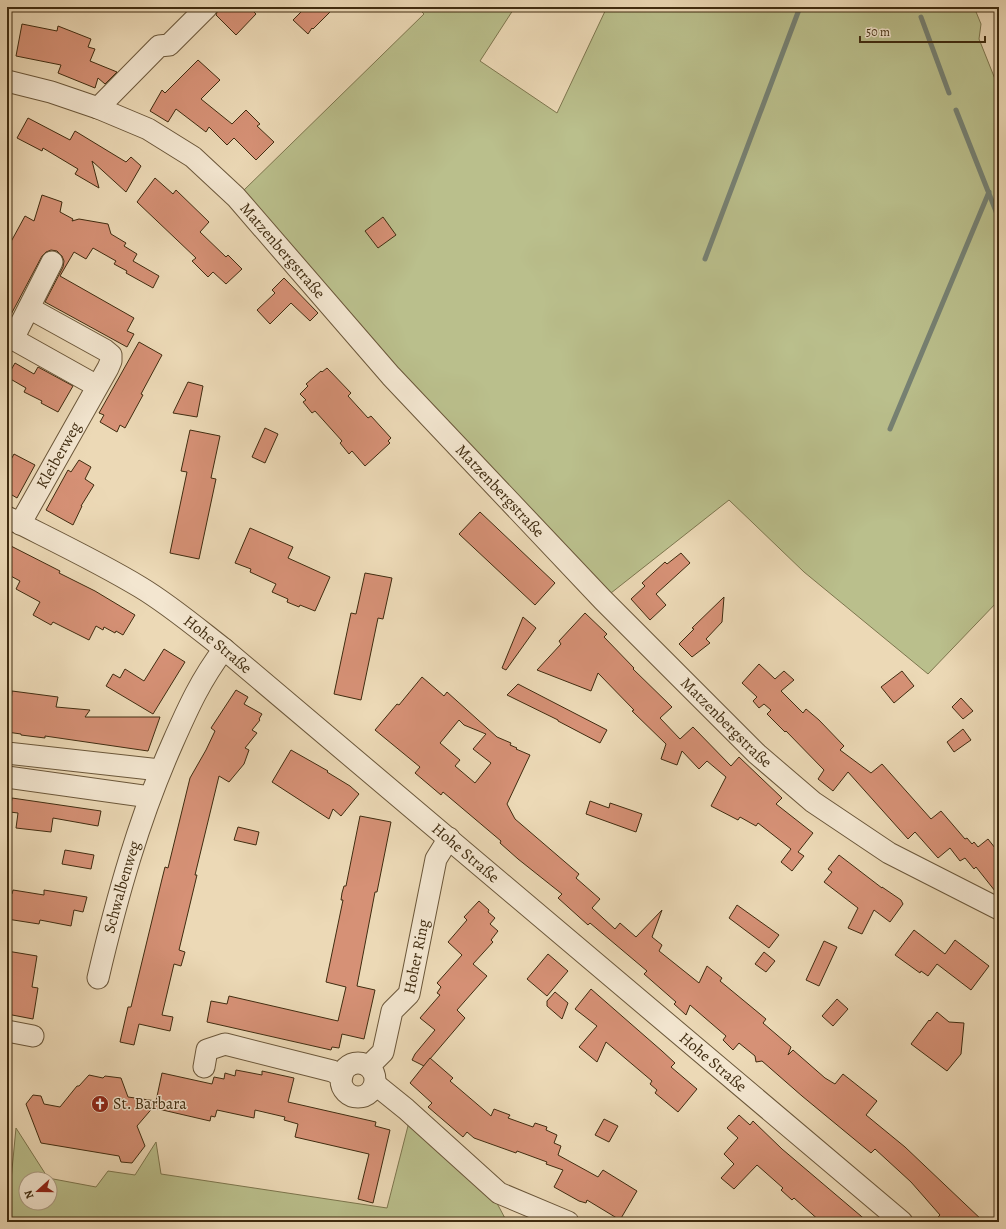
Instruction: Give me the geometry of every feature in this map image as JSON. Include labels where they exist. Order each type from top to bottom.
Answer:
[{"type":"street","points":[[98,108],[159,46],[170,45],[207,7]]},
{"type":"street","name":"Matzenbergstraße","points":[[7,81],[51,92],[98,108],[148,129],[194,157],[236,197],[391,376],[603,600],[757,754],[814,802],[889,853],[999,909]]},
{"type":"street","points":[[52,262],[13,339],[97,386]]},
{"type":"street","name":"Kleiberweg","points":[[14,521],[111,361],[110,355],[98,346],[29,308]]},
{"type":"street","name":"Hohe Straße","points":[[14,521],[77,552],[141,588],[224,649],[902,1222]]},
{"type":"street","name":"Schwalbenweg","points":[[98,978],[125,872],[150,796],[160,770],[201,682],[224,649]]},
{"type":"street","points":[[7,753],[160,770]]},
{"type":"street","points":[[7,778],[150,796]]},
{"type":"street","name":"Hoher Ring","points":[[342,1076],[342,1086],[352,1096],[362,1097],[370,1092],[372,1075],[383,1052],[392,1011],[409,994],[436,859],[449,838]]},
{"type":"street","points":[[7,1031],[33,1036]]},
{"type":"street","points":[[204,1067],[207,1050],[225,1044],[332,1071],[342,1076],[343,1071],[350,1065],[360,1063],[406,1109],[499,1193],[568,1222]]},
{"type":"green space","points":[[417,7],[515,7],[480,61],[557,113],[607,7],[974,7],[981,24],[979,39],[999,89],[999,600],[928,674],[804,572],[729,500],[611,593],[397,372],[243,191],[424,14]]},
{"type":"green space","points":[[409,1122],[491,1192],[507,1222],[7,1222],[16,1128],[44,1171],[18,1171],[18,1211],[58,1211],[58,1180],[96,1187],[108,1171],[135,1175],[156,1142],[161,1174],[387,1208]]},
{"type":"building","points":[[219,7],[249,7],[256,14],[236,35],[216,15]]},
{"type":"building","points":[[306,7],[335,7],[313,29],[312,28],[308,34],[293,20]]},
{"type":"building","points":[[22,24],[57,31],[58,26],[91,39],[88,47],[95,49],[90,61],[117,72],[105,84],[98,78],[95,88],[58,73],[61,65],[16,56]]},
{"type":"building","points":[[198,60],[220,80],[201,99],[232,124],[246,110],[260,124],[257,126],[274,142],[256,160],[234,138],[227,145],[209,127],[206,132],[176,109],[168,122],[150,111],[162,90],[165,93]]},
{"type":"building","points":[[28,118],[70,140],[75,131],[126,162],[131,157],[141,166],[126,192],[92,161],[99,188],[75,174],[78,169],[43,148],[42,151],[17,138]]},
{"type":"building","points":[[155,178],[173,194],[176,190],[209,222],[200,232],[226,257],[228,255],[242,269],[226,284],[213,272],[208,277],[192,261],[196,258],[137,202]]},
{"type":"building","points":[[42,195],[62,202],[60,212],[73,219],[72,221],[79,219],[108,224],[111,234],[126,243],[124,246],[137,254],[133,261],[159,276],[153,288],[126,273],[127,271],[114,264],[116,261],[93,248],[86,259],[74,252],[60,276],[134,318],[127,331],[134,334],[127,347],[45,302],[63,267],[64,261],[62,256],[57,251],[51,250],[42,256],[7,322],[7,249],[25,216],[34,221]]},
{"type":"building","points":[[383,217],[396,235],[378,248],[365,231]]},
{"type":"building","points":[[284,278],[318,313],[310,321],[291,303],[270,324],[257,310],[275,293],[272,290]]},
{"type":"building","points":[[139,342],[162,355],[125,428],[120,425],[117,432],[100,422],[104,415],[99,413]]},
{"type":"building","points":[[15,363],[34,374],[38,367],[73,386],[58,412],[41,403],[42,401],[24,392],[26,388],[7,377]]},
{"type":"building","points":[[327,368],[351,393],[348,396],[368,418],[371,416],[391,438],[388,441],[390,443],[365,466],[352,451],[349,454],[340,443],[342,441],[315,411],[312,413],[303,402],[306,400],[300,394],[308,386],[306,384],[321,371],[322,372]]},
{"type":"building","points":[[188,382],[203,386],[197,417],[173,413]]},
{"type":"building","points":[[265,428],[278,434],[265,463],[252,457]]},
{"type":"building","points":[[190,430],[220,436],[211,478],[216,479],[199,559],[170,553],[187,472],[181,471]]},
{"type":"building","points":[[14,454],[35,465],[17,498],[7,492],[7,467]]},
{"type":"building","points":[[79,460],[91,467],[85,479],[94,485],[81,506],[73,525],[46,510],[68,470],[71,472]]},
{"type":"building","points":[[480,512],[555,583],[535,605],[459,534]]},
{"type":"building","points":[[250,528],[293,547],[288,558],[330,577],[315,611],[287,602],[288,599],[272,592],[276,584],[250,572],[251,569],[235,563]]},
{"type":"building","points":[[7,544],[60,571],[59,573],[95,591],[135,615],[123,635],[116,631],[115,633],[104,627],[103,630],[96,626],[89,640],[53,622],[51,625],[33,615],[40,602],[16,589],[20,581],[7,574]]},
{"type":"building","points":[[681,553],[690,563],[656,594],[666,605],[650,620],[631,599],[645,586],[642,583],[665,562],[667,564]]},
{"type":"building","points":[[365,573],[392,578],[383,619],[378,618],[361,700],[334,694],[351,613],[356,614]]},
{"type":"building","points":[[724,597],[722,622],[706,639],[710,643],[692,657],[679,644],[694,629],[692,628]]},
{"type":"building","points":[[585,613],[607,634],[604,637],[634,668],[633,669],[672,707],[660,718],[680,739],[693,727],[731,766],[739,757],[782,798],[776,804],[813,833],[798,852],[804,856],[792,871],[781,862],[791,849],[758,823],[756,826],[740,817],[738,820],[711,806],[726,777],[707,761],[699,769],[682,751],[677,765],[661,759],[666,744],[632,711],[634,710],[598,673],[591,691],[537,670],[561,644],[559,641]]},
{"type":"building","points":[[523,617],[536,628],[506,670],[502,668]]},
{"type":"building","points":[[164,649],[185,662],[153,714],[106,686],[113,674],[120,678],[125,669],[144,681]]},
{"type":"building","points":[[759,664],[775,679],[784,671],[794,680],[781,691],[803,713],[806,709],[819,720],[844,746],[840,750],[871,773],[882,764],[931,819],[941,811],[965,839],[967,838],[972,844],[974,842],[978,847],[988,839],[999,853],[999,896],[976,867],[974,869],[965,858],[960,861],[950,848],[938,858],[915,832],[908,839],[848,772],[833,791],[818,779],[824,770],[767,714],[771,710],[764,704],[759,708],[753,701],[757,697],[742,683]]},
{"type":"building","points":[[902,671],[914,686],[894,703],[881,687]]},
{"type":"building","points":[[422,677],[444,696],[447,692],[497,737],[511,743],[510,745],[517,748],[516,749],[530,755],[507,804],[515,819],[579,874],[576,878],[600,899],[592,908],[615,929],[620,923],[636,937],[662,910],[652,937],[662,945],[659,951],[699,983],[707,966],[722,978],[720,981],[766,1019],[763,1023],[791,1047],[788,1055],[793,1050],[825,1078],[835,1084],[843,1074],[877,1101],[866,1115],[905,1147],[984,1222],[933,1222],[940,1215],[911,1182],[875,1149],[871,1153],[762,1061],[756,1062],[755,1056],[739,1043],[733,1050],[723,1040],[726,1036],[690,1005],[686,1015],[674,1004],[676,1002],[644,974],[647,971],[590,923],[588,925],[558,898],[562,894],[518,859],[500,843],[501,841],[443,792],[441,795],[415,773],[420,767],[375,730],[397,704],[399,705]],"holes":[[[459,720],[464,725],[486,734],[473,749],[491,763],[475,783],[455,766],[460,760],[440,743]]]},
{"type":"building","points":[[518,684],[607,730],[600,743],[507,695]]},
{"type":"building","points":[[236,690],[248,697],[244,704],[262,714],[259,719],[260,720],[252,730],[257,733],[245,748],[249,750],[244,764],[229,782],[219,776],[195,875],[197,875],[179,950],[185,952],[181,966],[174,964],[162,1015],[173,1017],[170,1031],[139,1024],[134,1045],[120,1042],[128,1007],[131,1007],[165,867],[168,868],[190,778],[215,731],[211,728]]},
{"type":"building","points":[[12,691],[58,697],[56,707],[90,710],[85,717],[160,717],[148,751],[45,736],[45,738],[21,735],[7,732],[7,702],[11,702]]},
{"type":"building","points":[[961,698],[973,711],[963,719],[952,707]]},
{"type":"building","points":[[963,729],[971,740],[954,752],[947,742]]},
{"type":"building","points":[[291,750],[328,771],[327,772],[350,786],[359,794],[341,816],[333,809],[329,819],[272,782]]},
{"type":"building","points":[[12,798],[101,811],[98,826],[53,818],[51,832],[16,828],[18,813],[10,812]]},
{"type":"building","points":[[590,801],[609,808],[610,803],[642,814],[636,832],[586,814]]},
{"type":"building","points":[[360,816],[391,822],[377,892],[375,892],[357,986],[375,990],[364,1039],[342,1034],[339,1048],[332,1047],[331,1050],[207,1022],[211,1001],[227,1004],[229,996],[338,1021],[346,987],[326,982],[343,900],[341,900],[342,893],[344,886],[346,886]]},
{"type":"building","points":[[238,827],[259,832],[256,845],[234,840]]},
{"type":"building","points":[[65,850],[94,855],[91,869],[62,864]]},
{"type":"building","points":[[839,855],[882,888],[901,900],[903,904],[890,922],[874,910],[862,934],[848,928],[858,908],[824,882],[832,872],[828,869]]},
{"type":"building","points":[[13,890],[44,895],[44,890],[87,897],[83,912],[74,910],[71,926],[40,920],[39,924],[7,919],[7,894],[12,894]]},
{"type":"building","points":[[479,901],[495,918],[490,924],[498,931],[491,940],[493,942],[473,964],[487,976],[457,1010],[465,1018],[424,1066],[412,1060],[415,1054],[435,1030],[420,1018],[440,995],[437,993],[441,987],[437,983],[462,955],[448,942],[467,920],[464,917]]},
{"type":"building","points":[[737,905],[779,935],[769,948],[729,918]]},
{"type":"building","points":[[914,930],[945,954],[955,940],[989,966],[971,990],[937,964],[928,976],[921,971],[920,973],[895,955]]},
{"type":"building","points":[[824,941],[837,947],[819,986],[806,980]]},
{"type":"building","points":[[7,951],[37,956],[32,987],[38,988],[33,1019],[7,1014],[10,997],[7,997]]},
{"type":"building","points":[[764,952],[775,961],[766,972],[755,964]]},
{"type":"building","points":[[548,954],[568,971],[547,996],[527,979]]},
{"type":"building","points":[[591,989],[675,1063],[671,1067],[697,1089],[678,1112],[655,1093],[657,1090],[650,1084],[652,1081],[606,1042],[597,1062],[579,1047],[597,1026],[575,1009]]},
{"type":"building","points":[[555,992],[568,1003],[562,1019],[547,1006],[547,1001]]},
{"type":"building","points":[[837,999],[848,1009],[833,1026],[822,1016]]},
{"type":"building","points":[[937,1012],[949,1022],[964,1023],[961,1054],[947,1071],[911,1044]]},
{"type":"building","points":[[430,1058],[453,1078],[450,1081],[491,1116],[494,1109],[510,1115],[508,1118],[533,1127],[535,1123],[547,1127],[546,1130],[557,1135],[554,1143],[561,1146],[558,1155],[598,1177],[603,1170],[637,1191],[620,1220],[587,1200],[586,1203],[579,1201],[554,1187],[563,1170],[546,1164],[547,1162],[517,1151],[516,1153],[474,1138],[467,1132],[463,1137],[428,1107],[432,1103],[410,1083]]},
{"type":"building","points":[[236,1070],[262,1075],[262,1071],[294,1078],[288,1102],[376,1122],[375,1126],[390,1130],[373,1203],[358,1199],[369,1154],[295,1137],[298,1124],[284,1120],[285,1117],[255,1110],[254,1118],[217,1110],[215,1117],[211,1116],[210,1121],[154,1108],[155,1105],[137,1126],[145,1146],[132,1163],[121,1162],[119,1156],[41,1143],[26,1104],[33,1095],[41,1096],[44,1104],[60,1107],[77,1086],[79,1086],[89,1075],[103,1078],[105,1076],[121,1078],[128,1097],[156,1101],[162,1073],[212,1084],[214,1077],[224,1079],[225,1073],[235,1076]]},
{"type":"building","points":[[739,1115],[750,1125],[753,1121],[782,1149],[868,1222],[821,1222],[794,1198],[792,1200],[781,1190],[783,1188],[757,1165],[734,1189],[721,1178],[734,1164],[724,1154],[738,1138],[727,1128]]},
{"type":"building","points":[[604,1119],[618,1126],[609,1142],[595,1135]]},
{"type":"waterway","points":[[705,259],[800,7]]},
{"type":"waterway","points":[[921,17],[949,93]]},
{"type":"waterway","points":[[956,110],[999,219]]},
{"type":"waterway","points":[[890,429],[989,192]]},
{"type":"place","name":"St. Barbara","points":[[100,1104]]}]
